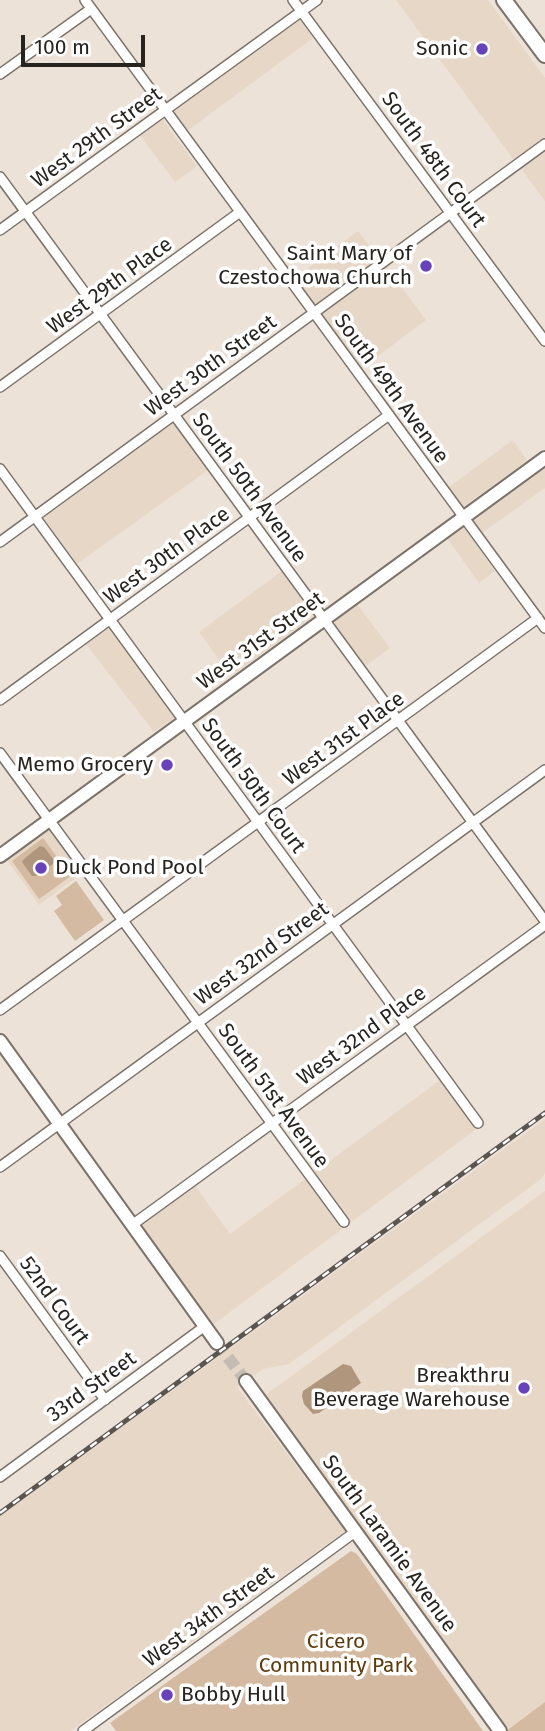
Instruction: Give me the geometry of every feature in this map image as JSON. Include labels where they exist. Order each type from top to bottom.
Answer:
[{"type":"main road","points":[[504,0],[545,55]]},
{"type":"main road","name":"West 31st Street","points":[[0,856],[545,458]]},
{"type":"main road","points":[[0,1041],[217,1343]]},
{"type":"main road","name":"South Laramie Avenue","points":[[246,1381],[500,1731]]},
{"type":"street","name":"South 49th Avenue","points":[[85,0],[545,628]]},
{"type":"street","name":"South 48th Court","points":[[293,0],[545,341]]},
{"type":"street","name":"West 29th Street","points":[[0,230],[317,0]]},
{"type":"street","points":[[0,74],[91,9]]},
{"type":"street","name":"West 30th Street","points":[[0,542],[545,144]]},
{"type":"street","name":"South 50th Avenue","points":[[0,177],[545,923]]},
{"type":"street","name":"West 29th Place","points":[[0,387],[240,212]]},
{"type":"street","name":"West 30th Place","points":[[0,700],[389,415]]},
{"type":"street","name":"South 50th Court","points":[[0,470],[478,1123]]},
{"type":"street","name":"West 31st Place","points":[[0,1010],[538,618]]},
{"type":"street","name":"South 51st Avenue","points":[[0,753],[344,1222]]},
{"type":"street","name":"West 32nd Street","points":[[0,1167],[545,770]]},
{"type":"street","name":"West 32nd Place","points":[[132,1225],[545,923]]},
{"type":"street","name":"52nd Court","points":[[0,1256],[104,1400]]},
{"type":"street","name":"33rd Street","points":[[1,1474],[205,1326]]},
{"type":"street","name":"West 34th Street","points":[[82,1731],[355,1532]]},
{"type":"shaded area","points":[[396,0],[488,0],[545,78],[545,137],[514,160]]},
{"type":"shaded area","points":[[299,19],[313,38],[187,131],[172,111]]},
{"type":"shaded area","points":[[162,119],[197,166],[175,182],[140,135]]},
{"type":"shaded area","points":[[545,152],[545,201],[521,169]]},
{"type":"shaded area","points":[[358,231],[379,259],[315,305],[295,278]]},
{"type":"shaded area","points":[[386,266],[426,320],[362,368],[321,314]]},
{"type":"shaded area","points":[[173,423],[208,470],[77,564],[44,518]]},
{"type":"shaded area","points":[[513,440],[527,460],[463,507],[449,487]]},
{"type":"shaded area","points":[[545,467],[545,488],[482,533],[472,519]]},
{"type":"shaded area","points":[[463,526],[495,571],[479,583],[447,538]]},
{"type":"shaded area","points":[[282,571],[315,615],[231,676],[199,632]]},
{"type":"shaded area","points":[[357,604],[390,648],[365,666],[333,621]]},
{"type":"shaded area","points":[[108,627],[175,717],[154,732],[85,643]]},
{"type":"shaded area","name":"Duck Pond Pool","points":[[48,829],[81,874],[39,905],[7,860]]},
{"type":"shaded area","points":[[40,846],[44,847],[54,860],[53,864],[32,876],[22,862]]},
{"type":"shaded area","points":[[443,1078],[479,1127],[210,1327],[136,1225],[193,1183],[230,1234]]},
{"type":"shaded area","points":[[545,1119],[545,1173],[541,1179],[289,1364],[263,1369],[237,1387],[345,1531],[71,1731],[0,1731],[0,1516]]},
{"type":"shaded area","points":[[545,1191],[545,1702],[505,1731],[264,1396]]},
{"type":"shaded area","points":[[343,1364],[351,1366],[361,1383],[319,1413],[313,1414],[304,1404],[303,1391]]},
{"type":"green space","name":"Duck Pond Pool","points":[[43,838],[71,876],[39,899],[12,861]]},
{"type":"green space","points":[[76,881],[104,920],[75,941],[54,911],[62,905],[56,896]]},
{"type":"green space","name":"Cicero Community Park","points":[[351,1551],[357,1554],[483,1731],[116,1731],[110,1723]]},
{"type":"green space","points":[[545,1702],[545,1731],[506,1731]]},
{"type":"tunnel","points":[[217,1343],[246,1381]]},
{"type":"railway","points":[[0,1513],[545,1113]]},
{"type":"place","name":"Sonic","points":[[482,49]]},
{"type":"place","name":"Saint Mary of Czestochowa Church","points":[[426,266]]},
{"type":"place","name":"Memo Grocery","points":[[167,765]]},
{"type":"place","name":"Duck Pond Pool","points":[[41,868]]},
{"type":"place","name":"Breakthru Beverage Warehouse","points":[[524,1388]]},
{"type":"place","name":"Bobby Hull","points":[[167,1695]]}]
